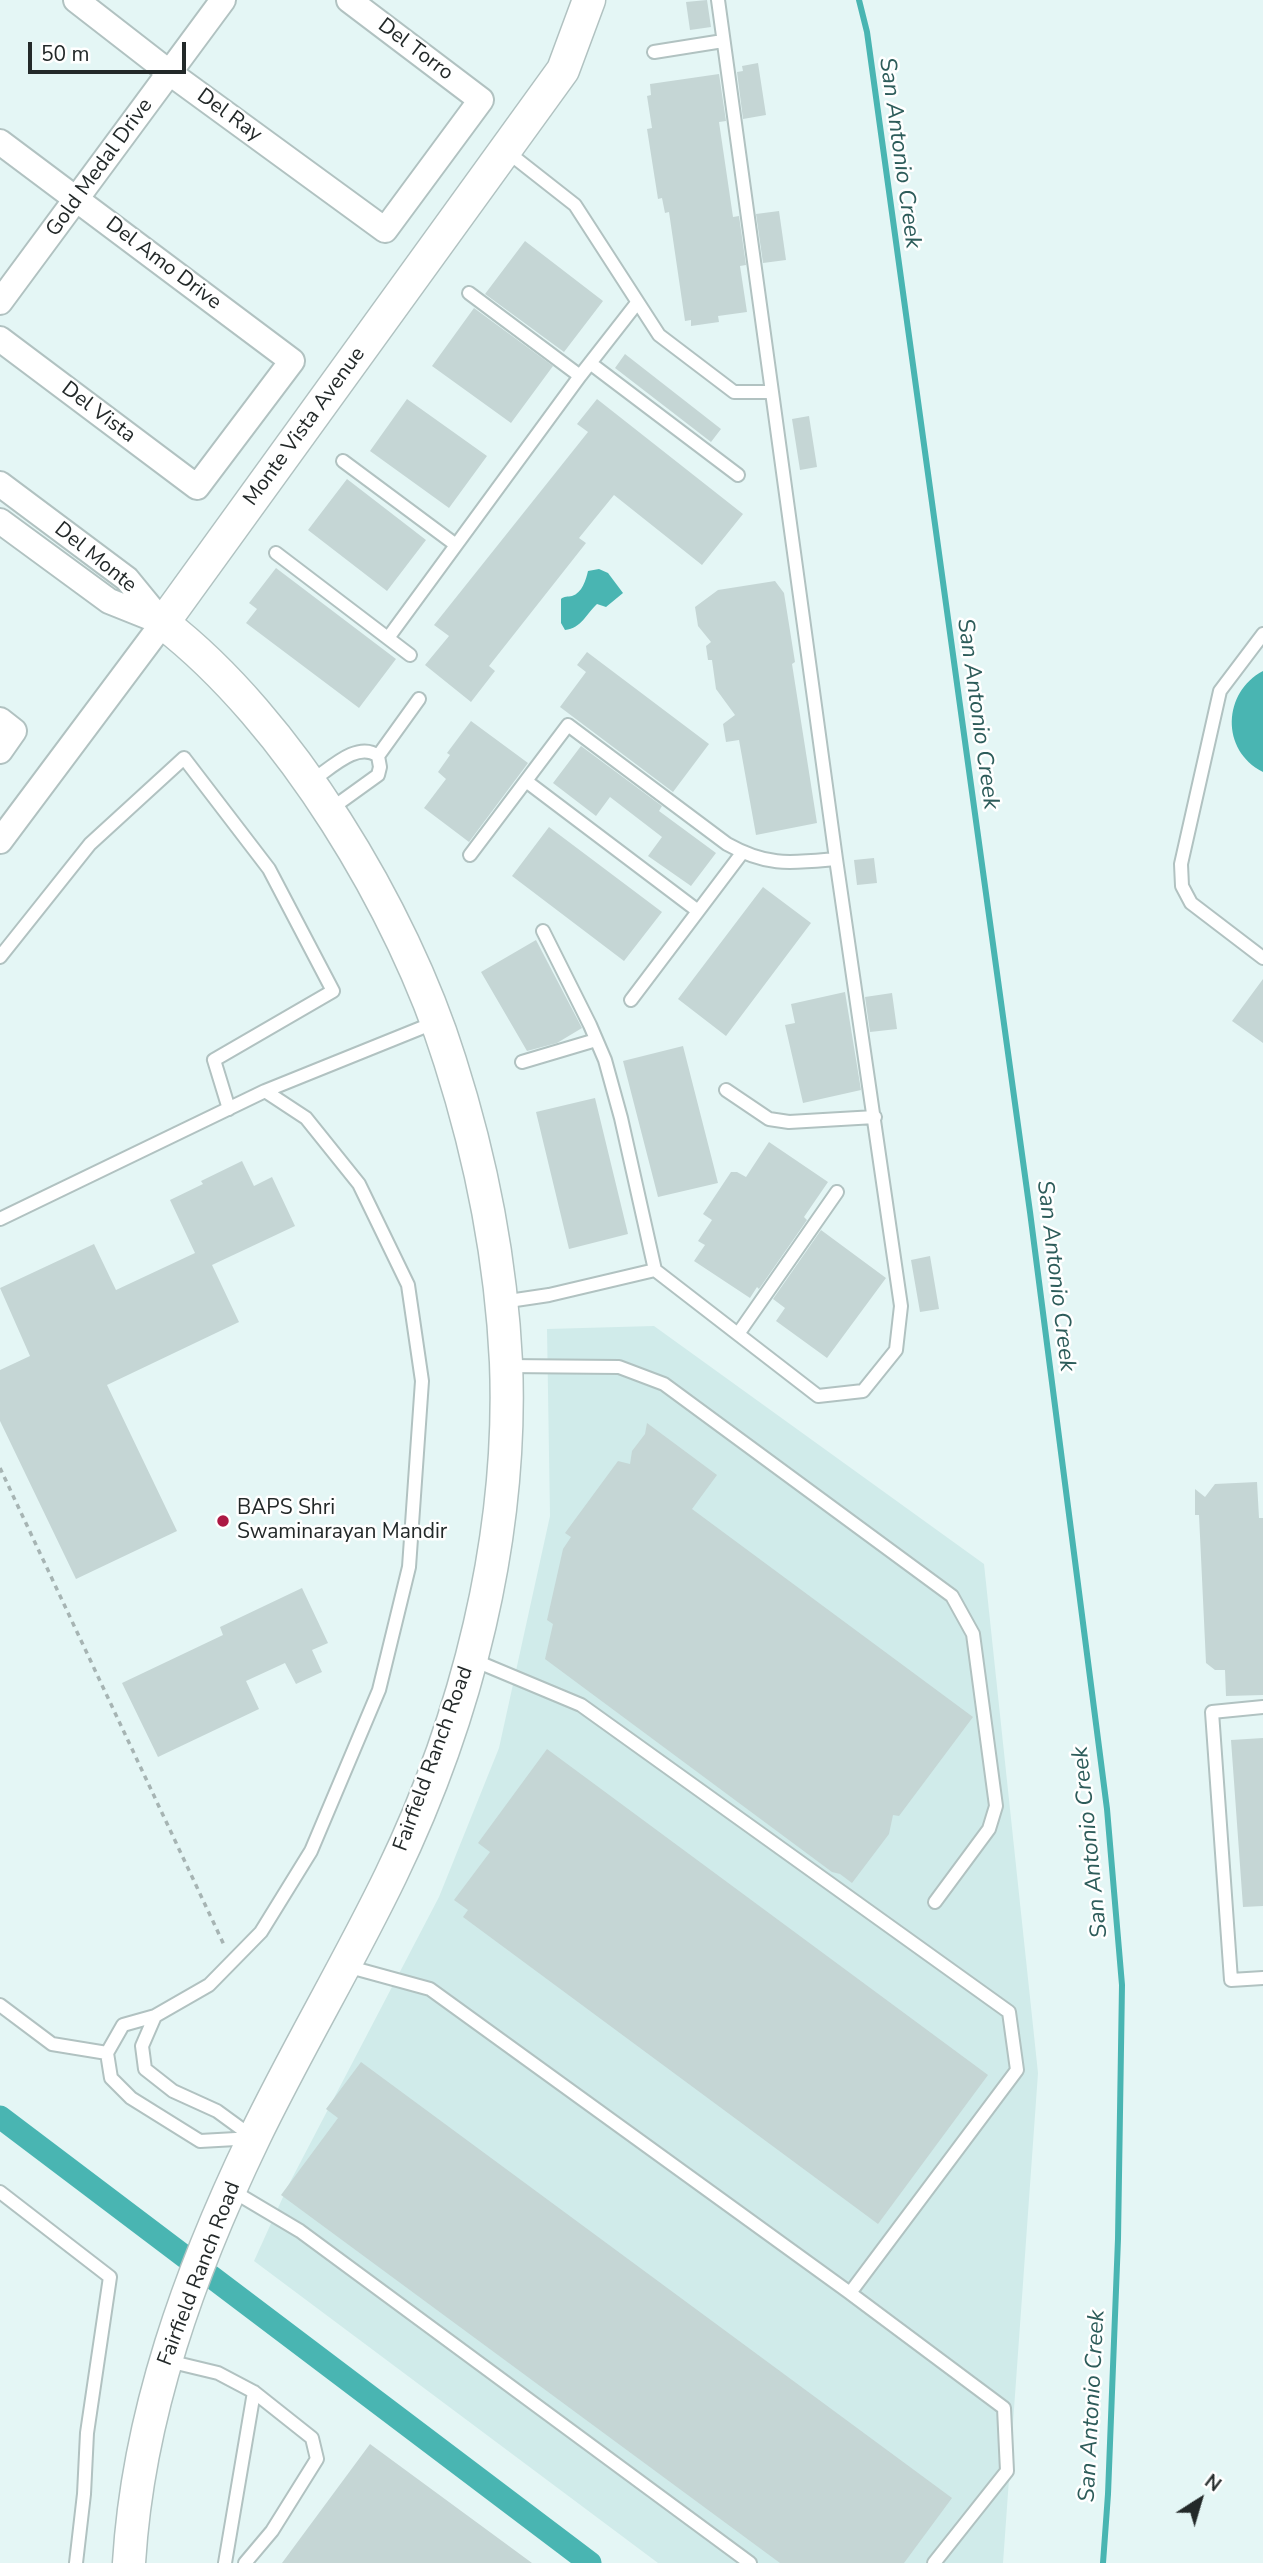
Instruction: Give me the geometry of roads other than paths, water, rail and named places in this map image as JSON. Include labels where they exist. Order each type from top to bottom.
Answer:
[{"type":"street","name":"Del Ray","points":[[76,0],[170,73],[385,230]]},
{"type":"street","name":"Gold Medal Drive","points":[[0,302],[223,0]]},
{"type":"street","name":"Del Torro","points":[[349,0],[481,100],[385,230]]},
{"type":"street","name":"Monte Vista Avenue","points":[[0,841],[163,623],[563,70],[589,0]]},
{"type":"street","name":"Del Amo Drive","points":[[0,142],[292,361],[197,487]]},
{"type":"street","name":"Del Vista","points":[[0,339],[197,487]]},
{"type":"street","name":"Del Monte","points":[[0,484],[127,579],[163,623]]},
{"type":"street","name":"Del Monte","points":[[0,521],[109,601],[163,623]]},
{"type":"street","name":"Fairfield Ranch Road","points":[[129,2563],[131,2531],[145,2452],[165,2360],[178,2320],[254,2138],[392,1873],[420,1812],[450,1729],[471,1659],[488,1581],[496,1532],[506,1414],[502,1301],[485,1195],[469,1120],[438,1021],[390,915],[359,858],[309,783],[291,757],[214,667],[163,623]]},
{"type":"street","points":[[0,751],[7,725]]},
{"type":"lane","points":[[543,931],[596,1040],[621,1118],[655,1270],[818,1396],[863,1391],[896,1350],[901,1306],[836,859],[718,0]]},
{"type":"lane","points":[[654,52],[723,41]]},
{"type":"lane","points":[[504,150],[575,205],[659,335],[734,392],[772,392]]},
{"type":"lane","points":[[469,293],[580,376]]},
{"type":"lane","points":[[387,638],[637,303]]},
{"type":"lane","points":[[590,363],[738,475]]},
{"type":"lane","points":[[343,461],[456,545]]},
{"type":"lane","points":[[276,553],[410,655]]},
{"type":"lane","points":[[1263,634],[1220,691],[1181,864],[1182,886],[1191,903],[1263,958]]},
{"type":"lane","points":[[378,756],[419,699]]},
{"type":"lane","points":[[470,855],[568,725],[742,853],[775,862],[836,859]]},
{"type":"lane","points":[[309,783],[358,751],[371,751],[378,756],[378,775],[327,811]]},
{"type":"lane","points":[[0,957],[90,844],[184,758],[269,869],[333,991],[214,1060],[229,1109]]},
{"type":"lane","points":[[526,781],[698,911]]},
{"type":"lane","points":[[631,1000],[742,853]]},
{"type":"lane","points":[[0,1219],[265,1091],[438,1021]]},
{"type":"lane","points":[[522,1062],[596,1040]]},
{"type":"lane","points":[[726,1090],[769,1119],[814,1122],[875,1117]]},
{"type":"lane","points":[[254,2138],[200,2141],[131,2098],[111,2078],[107,2053],[123,2025],[155,2016],[209,1985],[261,1932],[311,1851],[379,1690],[409,1567],[422,1381],[408,1285],[359,1184],[306,1118],[265,1091]]},
{"type":"lane","points":[[738,1334],[837,1192]]},
{"type":"lane","points":[[502,1301],[549,1295],[655,1270]]},
{"type":"lane","points":[[506,1366],[619,1367],[664,1384],[952,1596],[973,1634],[996,1806],[989,1829],[935,1902]]},
{"type":"lane","points":[[471,1659],[580,1705],[1009,2012],[1017,2070],[850,2293]]},
{"type":"lane","points":[[1263,1707],[1212,1712],[1231,1980],[1263,1978]]},
{"type":"lane","points":[[344,1966],[430,1989],[1004,2408],[1007,2471],[934,2563]]},
{"type":"lane","points":[[0,2005],[52,2044],[107,2053]]},
{"type":"lane","points":[[155,2016],[142,2046],[145,2069],[173,2091],[217,2111],[254,2138]]},
{"type":"lane","points":[[231,2190],[300,2231],[750,2563]]},
{"type":"lane","points":[[0,2192],[110,2277],[87,2433],[84,2494],[76,2563]]},
{"type":"lane","points":[[165,2360],[218,2373],[254,2392],[312,2438],[317,2459],[272,2530],[245,2563]]},
{"type":"lane","points":[[225,2563],[254,2392]]},
{"type":"water","points":[[599,569],[608,573],[623,593],[606,607],[597,604],[580,624],[565,630],[561,623],[561,599],[578,592],[588,571]]},
{"type":"water","points":[[1263,671],[1263,772],[1239,750],[1232,721],[1234,706],[1240,693],[1250,680]]},
{"type":"waterway","name":"San Antonio Creek","points":[[859,0],[867,32],[1030,1212],[1107,1809],[1122,1985],[1118,2239],[1103,2563]]},
{"type":"waterway","points":[[0,2117],[590,2563]]},
{"type":"place","name":"BAPS Shri Swaminarayan Mandir","points":[[223,1521]]}]
